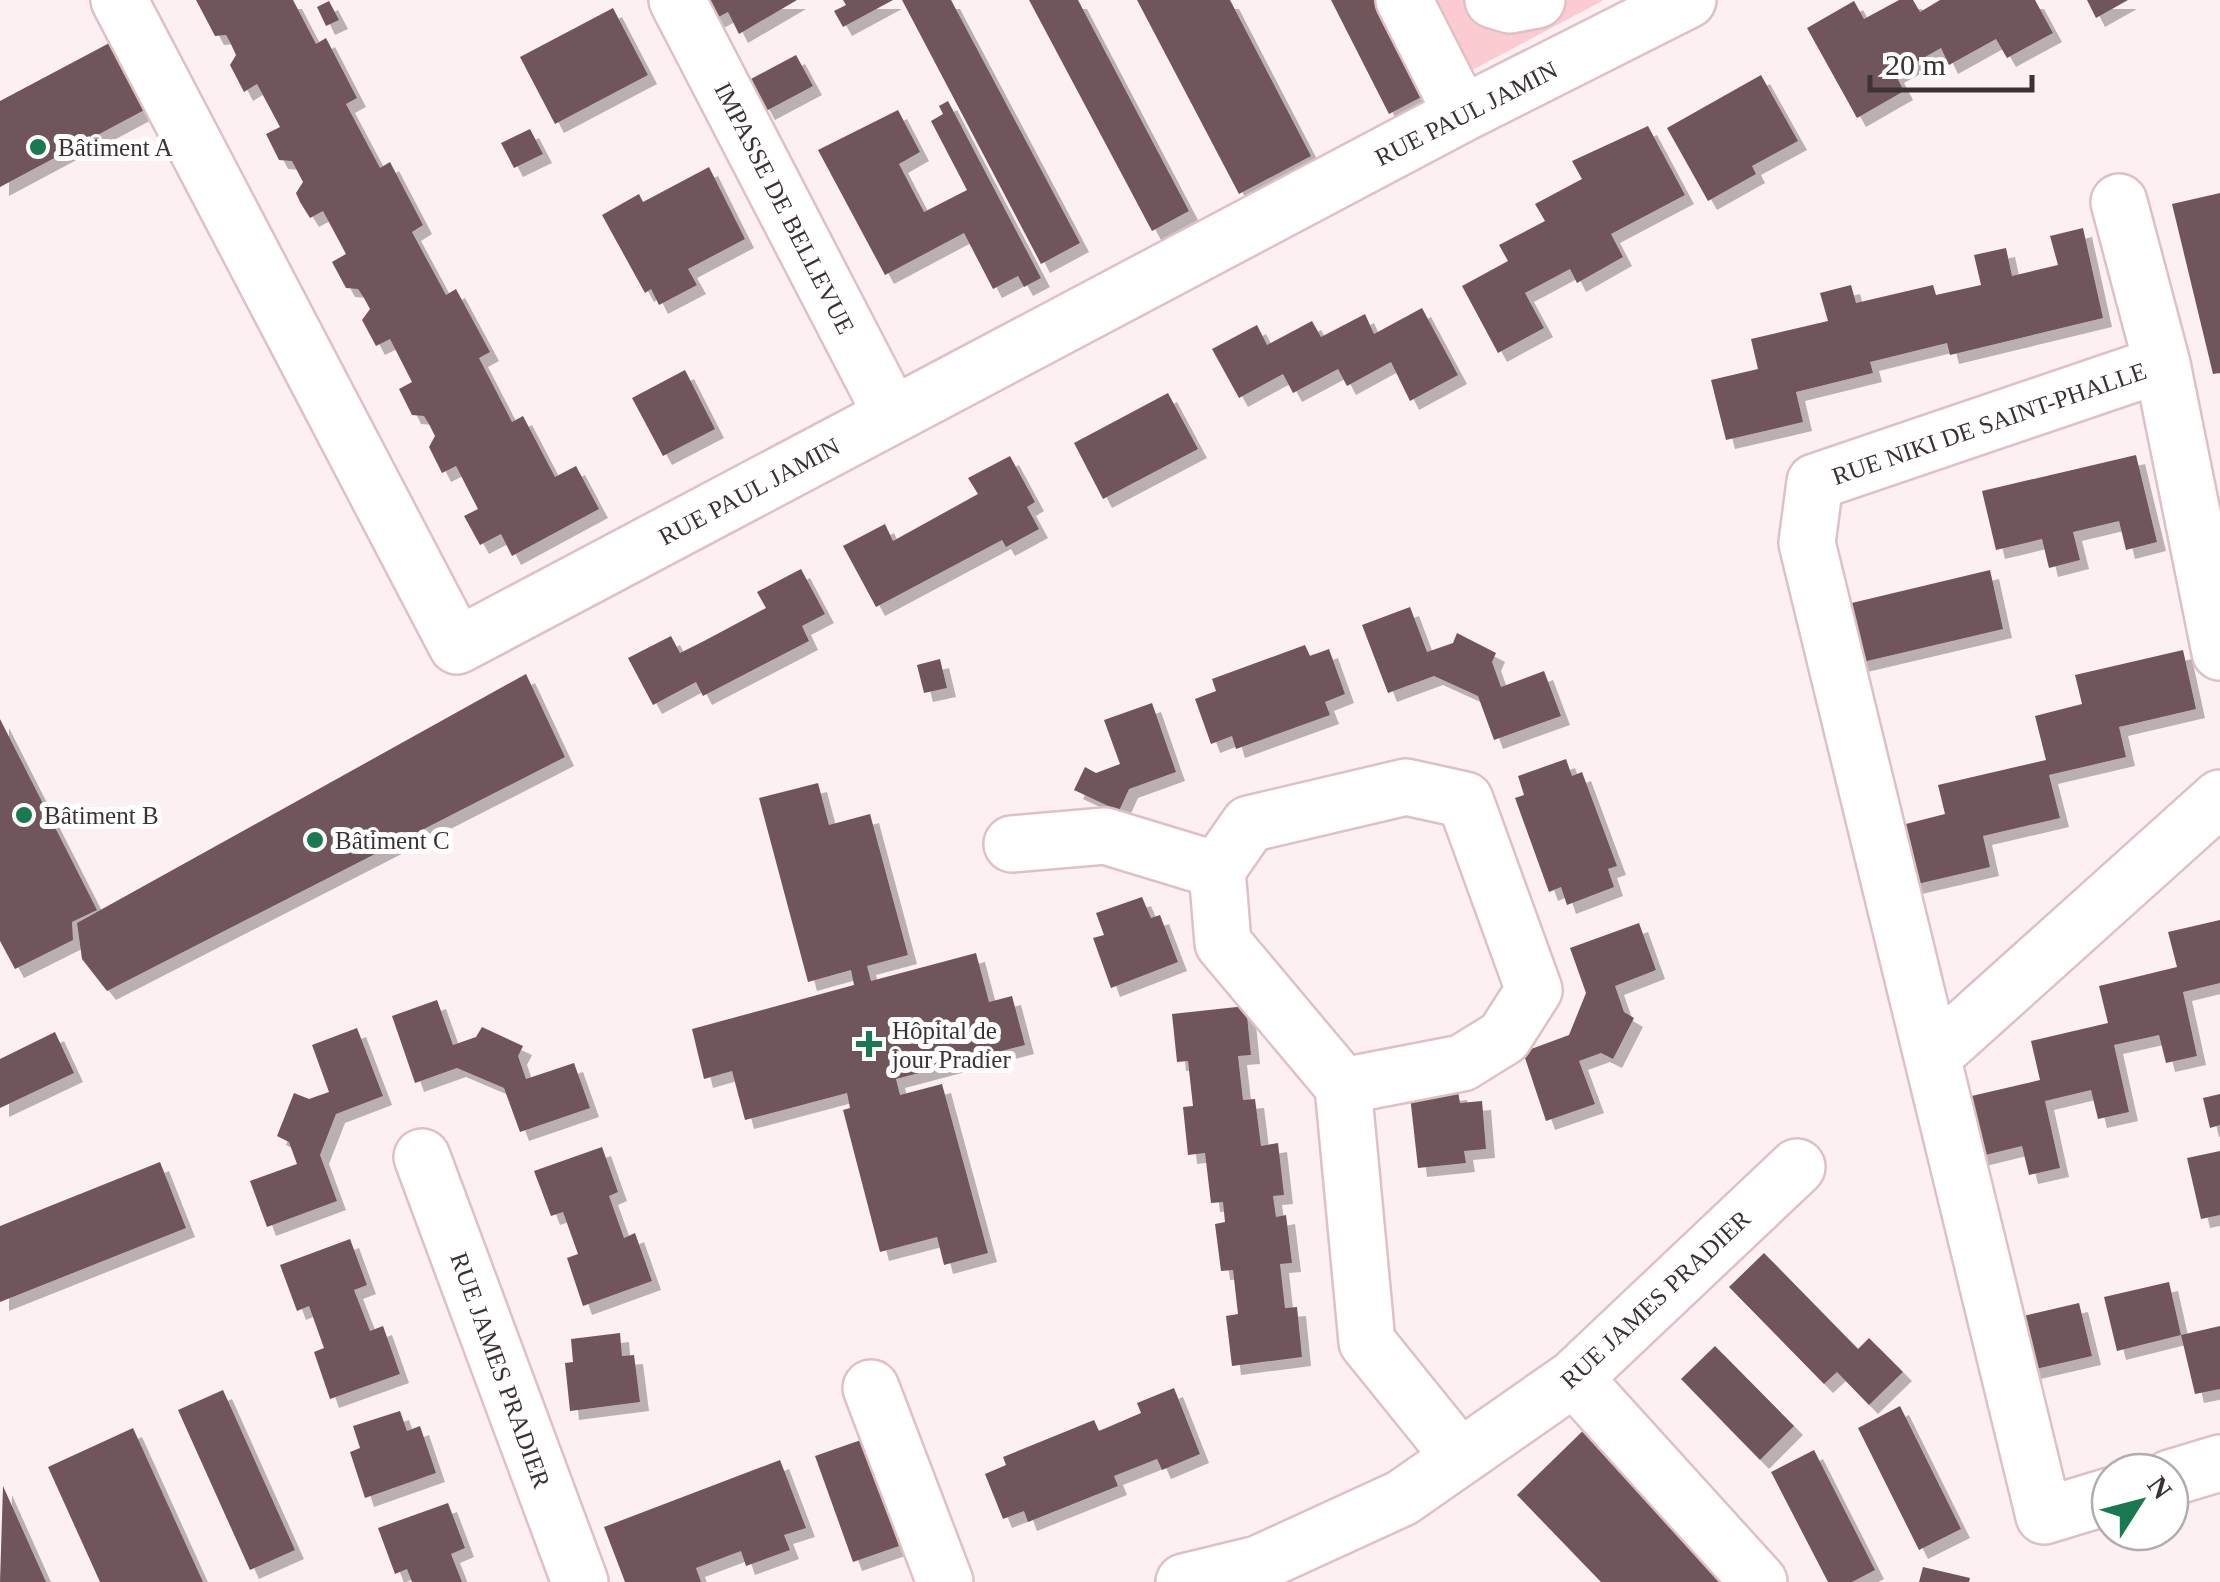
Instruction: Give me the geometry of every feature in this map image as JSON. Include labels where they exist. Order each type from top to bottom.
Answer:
[{"type":"street","name":"RUE PAUL JAMIN","points":[[119,0],[456,646],[1462,114],[1688,0]]},
{"type":"street","name":"IMPASSE DE BELLEVUE","points":[[677,0],[892,415]]},
{"type":"street","points":[[1404,0],[1462,114]]},
{"type":"street","points":[[1492,0],[1510,4],[1538,0]]},
{"type":"street","name":"RUE NIKI DE SAINT-PHALLE","points":[[2119,202],[2162,364],[2220,652]]},
{"type":"street","name":"RUE NIKI DE SAINT-PHALLE","points":[[1932,1056],[1806,543],[1815,482],[2162,364]]},
{"type":"street","points":[[1343,1086],[1462,1063],[1504,1037],[1534,990],[1465,800],[1406,786],[1248,824],[1217,870],[1224,943],[1343,1086],[1366,1342],[1459,1456]]},
{"type":"street","points":[[2090,1502],[2044,1516],[1932,1056],[2220,798]]},
{"type":"street","points":[[1012,844],[1105,836],[1217,870]]},
{"type":"street","name":"RUE JAMES PRADIER","points":[[422,1158],[580,1582]]},
{"type":"street","name":"RUE JAMES PRADIER","points":[[1184,1582],[1258,1564],[1384,1506],[1459,1456],[1574,1378],[1797,1168]]},
{"type":"street","points":[[1574,1378],[1759,1582]]},
{"type":"street","points":[[871,1388],[945,1582]]},
{"type":"street","points":[[2190,1472],[2220,1462]]},
{"type":"shaded area","points":[[1379,0],[1604,0],[1427,94]]},
{"type":"building","points":[[196,0],[293,0],[316,44],[326,38],[357,98],[346,104],[380,168],[390,162],[423,225],[412,232],[446,295],[456,289],[490,352],[479,358],[512,422],[523,416],[555,477],[576,466],[599,509],[512,556],[501,534],[480,545],[464,516],[478,509],[456,466],[442,473],[429,447],[435,436],[430,426],[424,416],[412,415],[399,389],[412,382],[390,339],[376,346],[362,320],[370,309],[358,289],[346,288],[332,262],[346,254],[323,211],[310,218],[296,193],[303,182],[292,161],[279,160],[266,134],[280,127],[257,84],[244,92],[230,65],[236,55],[230,42],[226,35],[215,36]]},
{"type":"building","points":[[695,0],[797,0],[739,34],[728,12],[707,23]]},
{"type":"building","points":[[843,0],[893,0],[843,27],[834,11],[846,5]]},
{"type":"building","points":[[902,0],[951,0],[1080,243],[1041,264]]},
{"type":"building","points":[[1029,0],[1078,0],[1189,211],[1152,231]]},
{"type":"building","points":[[1137,0],[1230,0],[1311,156],[1239,194]]},
{"type":"building","points":[[1331,0],[1379,0],[1427,94],[1389,114]]},
{"type":"building","points":[[1899,0],[1913,0],[1920,12],[1940,0],[2035,0],[2053,33],[2007,58],[1996,39],[1949,65],[1941,48],[1895,74],[1904,91],[1857,118],[1807,28],[1854,1],[1864,19]]},
{"type":"building","points":[[2087,0],[2128,0],[2096,18]]},
{"type":"building","points":[[329,1],[339,20],[326,26],[317,7]]},
{"type":"building","points":[[613,8],[648,75],[555,124],[520,57]]},
{"type":"building","name":"Bâtiment A","points":[[115,40],[150,107],[0,187],[0,101]]},
{"type":"building","points":[[796,55],[813,86],[766,111],[749,80]]},
{"type":"building","points":[[1761,75],[1798,141],[1752,166],[1756,174],[1708,201],[1667,128]]},
{"type":"building","points":[[948,101],[1041,278],[1024,287],[1018,276],[993,289],[964,233],[885,275],[818,150],[898,110],[920,152],[899,164],[924,212],[967,190],[931,121],[943,114],[939,106]]},
{"type":"building","points":[[1648,126],[1685,195],[1611,234],[1623,257],[1577,283],[1570,269],[1525,293],[1544,328],[1498,353],[1462,286],[1508,261],[1499,245],[1545,221],[1535,204],[1582,179],[1572,161]]},
{"type":"building","points":[[530,129],[543,154],[514,168],[501,143]]},
{"type":"building","points":[[709,167],[745,239],[688,269],[697,285],[659,305],[651,289],[645,293],[602,215],[639,194],[643,202]]},
{"type":"building","points":[[2220,193],[2220,373],[2213,374],[2172,204]]},
{"type":"building","points":[[2083,228],[2103,318],[1950,355],[1947,343],[1870,362],[1873,373],[1796,392],[1803,422],[1726,440],[1711,380],[1758,369],[1751,339],[1828,321],[1820,293],[1851,285],[1856,303],[1933,285],[1936,295],[1981,285],[1974,255],[2006,248],[2012,276],[2058,265],[2050,236]]},
{"type":"building","points":[[1422,308],[1458,375],[1410,401],[1391,362],[1347,386],[1338,369],[1293,393],[1283,374],[1239,398],[1212,349],[1257,325],[1267,345],[1312,321],[1321,337],[1365,314],[1374,334]]},
{"type":"building","points":[[685,370],[715,429],[663,456],[632,398]]},
{"type":"building","points":[[1168,393],[1198,449],[1103,499],[1074,443]]},
{"type":"building","points":[[2136,455],[2157,542],[2126,550],[2119,521],[2073,532],[2080,560],[2049,568],[2042,539],[1996,550],[1982,491]]},
{"type":"building","points":[[1010,456],[1035,502],[1027,507],[1039,529],[1006,547],[1002,540],[876,607],[843,546],[885,524],[893,541],[978,494],[968,478]]},
{"type":"building","points":[[801,569],[825,614],[802,626],[809,641],[703,696],[696,682],[653,705],[628,658],[671,636],[680,653],[704,641],[766,608],[757,592]]},
{"type":"building","points":[[1990,570],[2003,629],[1850,665],[1835,607]]},
{"type":"building","points":[[1410,607],[1427,652],[1453,643],[1457,633],[1496,653],[1492,662],[1501,687],[1544,671],[1561,716],[1494,740],[1478,696],[1434,676],[1388,693],[1362,625]]},
{"type":"building","points":[[1305,645],[1310,656],[1329,649],[1345,694],[1325,702],[1330,715],[1236,749],[1232,736],[1211,744],[1195,699],[1216,691],[1212,679]]},
{"type":"building","points":[[2183,650],[2196,709],[2119,727],[2126,757],[2049,775],[2060,818],[1983,836],[1990,867],[1913,885],[1898,826],[1945,814],[1938,785],[2046,760],[2035,716],[2082,704],[2075,675]]},
{"type":"building","points":[[940,659],[947,688],[924,693],[917,665]]},
{"type":"building","name":"Bâtiment C","points":[[526,674],[565,757],[107,991],[82,959],[77,923]]},
{"type":"building","points":[[1152,703],[1176,772],[1129,789],[1119,811],[1074,790],[1085,767],[1096,773],[1120,764],[1104,720]]},
{"type":"building","name":"Bâtiment B","points":[[0,719],[97,910],[72,922],[73,940],[15,969],[0,941]]},
{"type":"building","points":[[1566,759],[1572,776],[1582,772],[1617,866],[1608,869],[1614,887],[1567,905],[1561,887],[1549,892],[1515,798],[1524,795],[1518,776]]},
{"type":"building","points":[[818,783],[829,825],[870,814],[908,955],[867,966],[871,981],[976,953],[989,1002],[1012,996],[1025,1045],[896,1079],[900,1095],[942,1084],[988,1253],[944,1265],[937,1237],[880,1252],[843,1110],[850,1108],[847,1093],[745,1120],[732,1071],[704,1079],[692,1029],[854,985],[851,970],[808,982],[759,798]]},
{"type":"building","points":[[1142,897],[1151,918],[1160,915],[1178,962],[1111,988],[1093,938],[1104,935],[1096,913]]},
{"type":"building","points":[[2220,920],[2220,983],[2183,992],[2197,1056],[2166,1063],[2159,1035],[2114,1045],[2129,1112],[2098,1119],[2091,1090],[2045,1101],[2060,1168],[2029,1175],[2022,1146],[1977,1157],[1963,1098],[2040,1080],[2031,1041],[2108,1023],[2099,986],[2177,967],[2168,932]]},
{"type":"building","points":[[1639,923],[1656,970],[1615,986],[1624,1012],[1634,1018],[1613,1059],[1601,1053],[1579,1061],[1595,1104],[1546,1121],[1523,1052],[1569,1035],[1586,993],[1570,948]]},
{"type":"building","points":[[437,1000],[453,1045],[476,1037],[482,1027],[523,1046],[518,1056],[526,1079],[574,1063],[590,1108],[520,1132],[504,1088],[457,1068],[415,1083],[392,1016]]},
{"type":"building","points":[[1246,1006],[1251,1055],[1238,1056],[1243,1100],[1255,1099],[1261,1146],[1278,1143],[1284,1195],[1273,1196],[1276,1217],[1286,1215],[1292,1263],[1280,1264],[1285,1308],[1297,1307],[1302,1357],[1232,1366],[1226,1316],[1238,1314],[1233,1270],[1221,1271],[1215,1224],[1225,1222],[1223,1202],[1211,1203],[1205,1153],[1188,1155],[1183,1107],[1193,1106],[1188,1061],[1177,1062],[1172,1014]]},
{"type":"building","points":[[357,1028],[383,1096],[336,1114],[320,1155],[337,1201],[267,1227],[250,1181],[297,1164],[289,1142],[277,1136],[294,1093],[309,1099],[329,1092],[312,1045]]},
{"type":"building","points":[[55,1032],[74,1073],[0,1108],[0,1059]]},
{"type":"building","points":[[1458,1091],[1460,1103],[1482,1101],[1486,1149],[1464,1151],[1466,1163],[1418,1168],[1410,1096]]},
{"type":"building","points":[[2220,1094],[2220,1125],[2210,1128],[2203,1098]]},
{"type":"building","points":[[602,1147],[618,1192],[609,1196],[624,1238],[635,1233],[652,1281],[583,1306],[567,1258],[578,1254],[563,1212],[551,1216],[534,1171]]},
{"type":"building","points":[[2220,1151],[2220,1215],[2201,1219],[2187,1158]]},
{"type":"building","points":[[160,1162],[186,1228],[0,1302],[0,1226]]},
{"type":"building","points":[[350,1239],[367,1285],[354,1290],[370,1331],[383,1326],[400,1374],[330,1399],[314,1352],[324,1348],[309,1306],[297,1311],[280,1265]]},
{"type":"building","points":[[1764,1253],[1858,1349],[1869,1338],[1903,1372],[1869,1405],[1837,1372],[1824,1384],[1729,1287]]},
{"type":"building","points":[[2169,1282],[2181,1335],[2117,1351],[2104,1297]]},
{"type":"building","points":[[2079,1303],[2092,1356],[2027,1371],[2014,1318]]},
{"type":"building","points":[[2220,1326],[2220,1389],[2195,1394],[2181,1335]]},
{"type":"building","points":[[620,1333],[622,1356],[634,1355],[640,1402],[570,1411],[565,1363],[573,1362],[571,1339]]},
{"type":"building","points":[[1715,1346],[1794,1426],[1760,1460],[1681,1379]]},
{"type":"building","points":[[1174,1388],[1200,1454],[1162,1470],[1157,1459],[1114,1476],[1118,1486],[1028,1522],[1024,1511],[1003,1519],[985,1474],[1006,1465],[1003,1457],[1094,1420],[1099,1431],[1141,1413],[1137,1403]]},
{"type":"building","points":[[223,1390],[295,1550],[250,1570],[178,1410]]},
{"type":"building","points":[[1900,1406],[1961,1529],[1919,1550],[1858,1428]]},
{"type":"building","points":[[400,1411],[407,1431],[420,1426],[436,1473],[365,1498],[350,1452],[360,1448],[353,1426]]},
{"type":"building","points":[[1594,1420],[1732,1582],[1601,1582],[1517,1495]]},
{"type":"building","points":[[133,1428],[203,1582],[100,1582],[48,1467]]},
{"type":"building","points":[[861,1440],[899,1546],[853,1562],[815,1456]]},
{"type":"building","points":[[1814,1450],[1875,1570],[1852,1582],[1828,1582],[1771,1472]]},
{"type":"building","points":[[780,1460],[806,1528],[784,1535],[790,1550],[746,1566],[741,1551],[696,1568],[701,1582],[625,1582],[604,1527]]},
{"type":"building","points":[[3,1486],[46,1582],[0,1582]]},
{"type":"building","points":[[448,1503],[465,1548],[451,1554],[462,1582],[412,1582],[407,1569],[395,1574],[378,1528]]},
{"type":"building","points":[[1923,1567],[1970,1578],[1969,1582],[1919,1582]]},
{"type":"place","name":"Bâtiment A","points":[[38,147]]},
{"type":"place","name":"Bâtiment B","points":[[24,815]]},
{"type":"place","name":"Bâtiment C","points":[[315,840]]},
{"type":"place","name":"Hôpital de jour Pradier","points":[[869,1044]]}]
